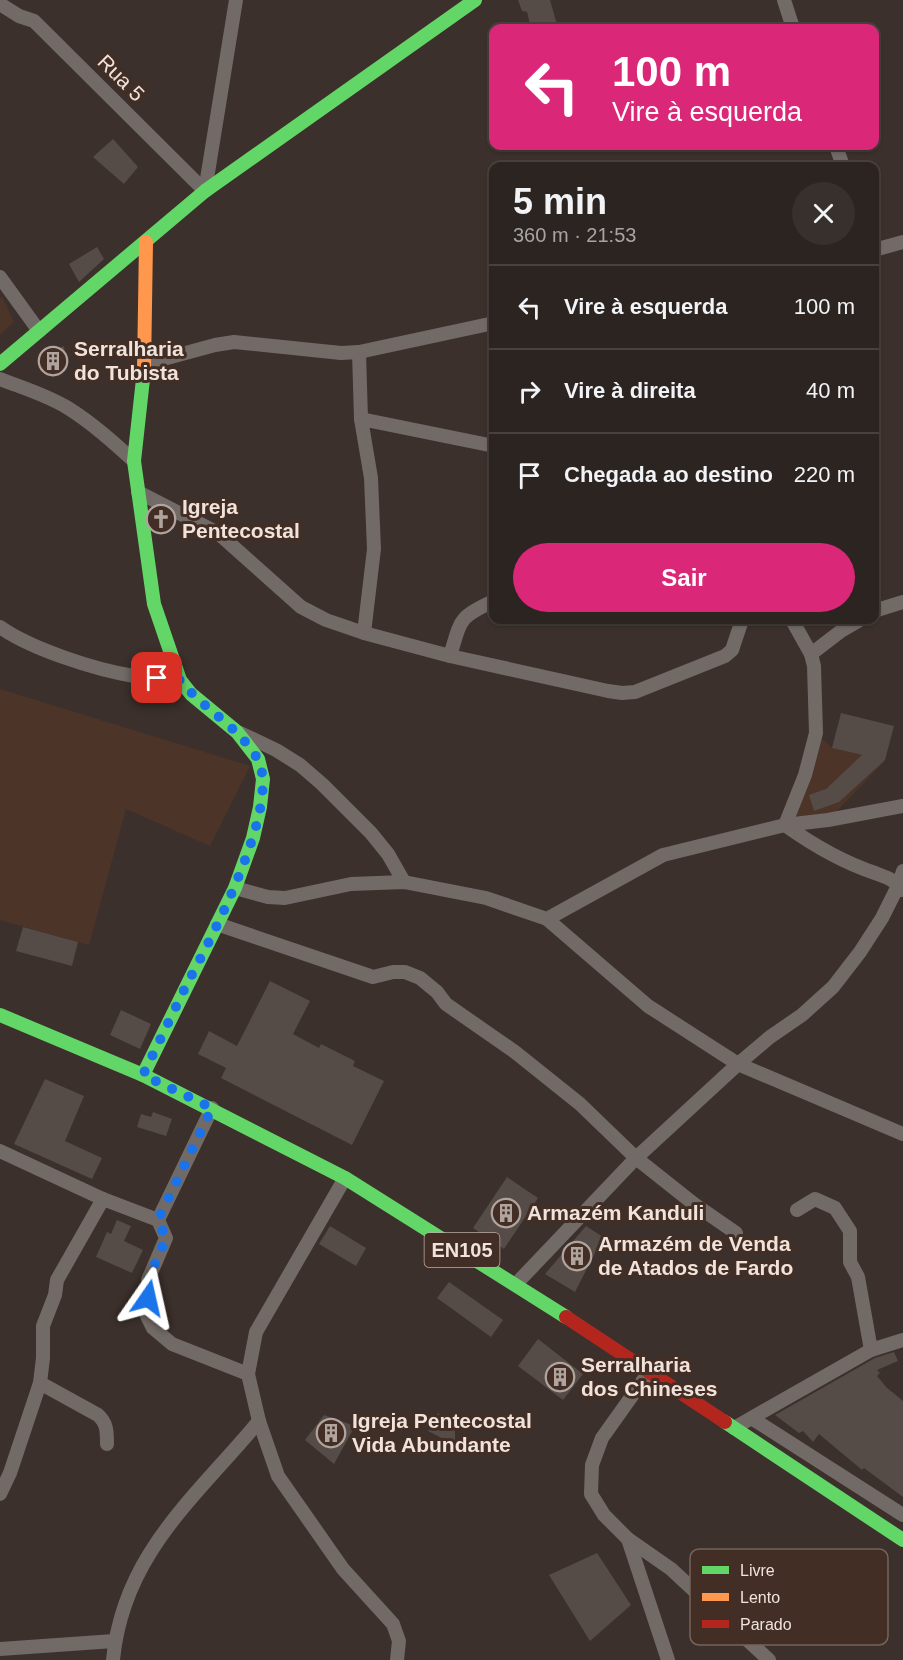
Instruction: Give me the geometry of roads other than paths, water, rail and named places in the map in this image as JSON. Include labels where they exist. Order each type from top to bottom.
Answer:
[{"type":"main road","points":[[0,364],[205,191],[475,0]]},
{"type":"main road","points":[[143,1075],[235,888],[253,838],[260,807],[262,779],[258,759],[237,732],[191,694],[180,680],[154,604],[134,461],[145,364],[146,242]]},
{"type":"main road","name":"EN105","points":[[0,1015],[143,1075],[212,1108],[345,1178],[516,1284],[903,1540]]},
{"type":"street","points":[[205,191],[236,0]]},
{"type":"street","points":[[784,0],[792,24]]},
{"type":"street","name":"Rua 5","points":[[0,4],[19,16],[34,21],[205,191]]},
{"type":"street","points":[[879,249],[903,242]]},
{"type":"street","points":[[0,277],[39,331]]},
{"type":"street","points":[[145,364],[234,342],[341,353],[359,352],[489,324]]},
{"type":"street","points":[[359,352],[361,419],[371,478],[374,549],[364,633]]},
{"type":"street","points":[[0,379],[68,408],[102,432],[134,461]]},
{"type":"street","points":[[361,419],[489,445]]},
{"type":"street","points":[[138,492],[218,533],[301,607],[326,620],[364,633],[450,656],[622,693],[635,692],[726,656],[732,650],[740,624]]},
{"type":"street","points":[[879,609],[903,602]]},
{"type":"street","points":[[450,656],[461,622],[468,613],[489,603]]},
{"type":"street","points":[[785,825],[805,775],[816,733],[814,666],[811,654],[794,624]]},
{"type":"street","points":[[811,654],[853,624]]},
{"type":"street","points":[[0,627],[38,647],[98,668],[134,676],[180,680]]},
{"type":"street","points":[[237,732],[276,750],[300,765],[322,784],[388,854],[404,882]]},
{"type":"street","points":[[547,919],[663,855],[785,825],[828,820],[903,806]]},
{"type":"street","points":[[516,1284],[636,1158],[738,1064],[770,1037],[802,1015],[833,987],[882,918],[902,883],[853,866],[812,844],[785,825]]},
{"type":"street","points":[[235,888],[268,897],[285,898],[351,884],[404,882],[486,898],[547,919],[648,1006],[738,1064],[903,1134]]},
{"type":"street","points":[[217,924],[374,977],[393,972],[405,972],[420,978],[446,1004],[515,1052],[579,1104],[636,1158],[694,1204],[736,1233]]},
{"type":"street","points":[[158,1220],[212,1108]]},
{"type":"street","points":[[0,1151],[102,1199],[158,1220],[166,1238],[148,1280],[147,1316],[153,1328],[172,1344],[248,1374]]},
{"type":"street","points":[[345,1178],[256,1332],[248,1374],[259,1421],[278,1476],[343,1569],[393,1624],[399,1641],[397,1660]]},
{"type":"street","points":[[0,1494],[10,1473],[40,1383],[43,1326],[55,1295],[57,1280],[102,1199]]},
{"type":"street","points":[[796,1210],[815,1199],[835,1209],[850,1231],[850,1262],[860,1287],[872,1350]]},
{"type":"street","points":[[734,1428],[872,1350],[903,1340]]},
{"type":"street","points":[[649,1371],[602,1438],[592,1465],[591,1494],[604,1515],[628,1539],[671,1569],[690,1587]]},
{"type":"street","points":[[40,1383],[104,1420],[107,1429],[107,1444]]},
{"type":"street","points":[[753,1419],[870,1489],[903,1515]]},
{"type":"street","points":[[112,1660],[114,1641],[123,1608],[138,1571],[160,1534],[259,1421]]},
{"type":"street","points":[[854,1508],[870,1489]]},
{"type":"street","points":[[628,1539],[668,1660]]},
{"type":"street","points":[[0,1649],[114,1641]]},
{"type":"street","points":[[753,1645],[769,1660]]},
{"type":"place","name":"Serralharia do Tubista","points":[[53,361]]},
{"type":"place","name":"Igreja Pentecostal","points":[[161,519]]},
{"type":"place","name":"Armazém Kanduli","points":[[506,1213]]},
{"type":"place","name":"Armazém de Venda de Atados de Fardo","points":[[577,1256]]},
{"type":"place","name":"Serralharia dos Chineses","points":[[560,1377]]},
{"type":"place","name":"Igreja Pentecostal Vida Abundante","points":[[331,1433]]}]
